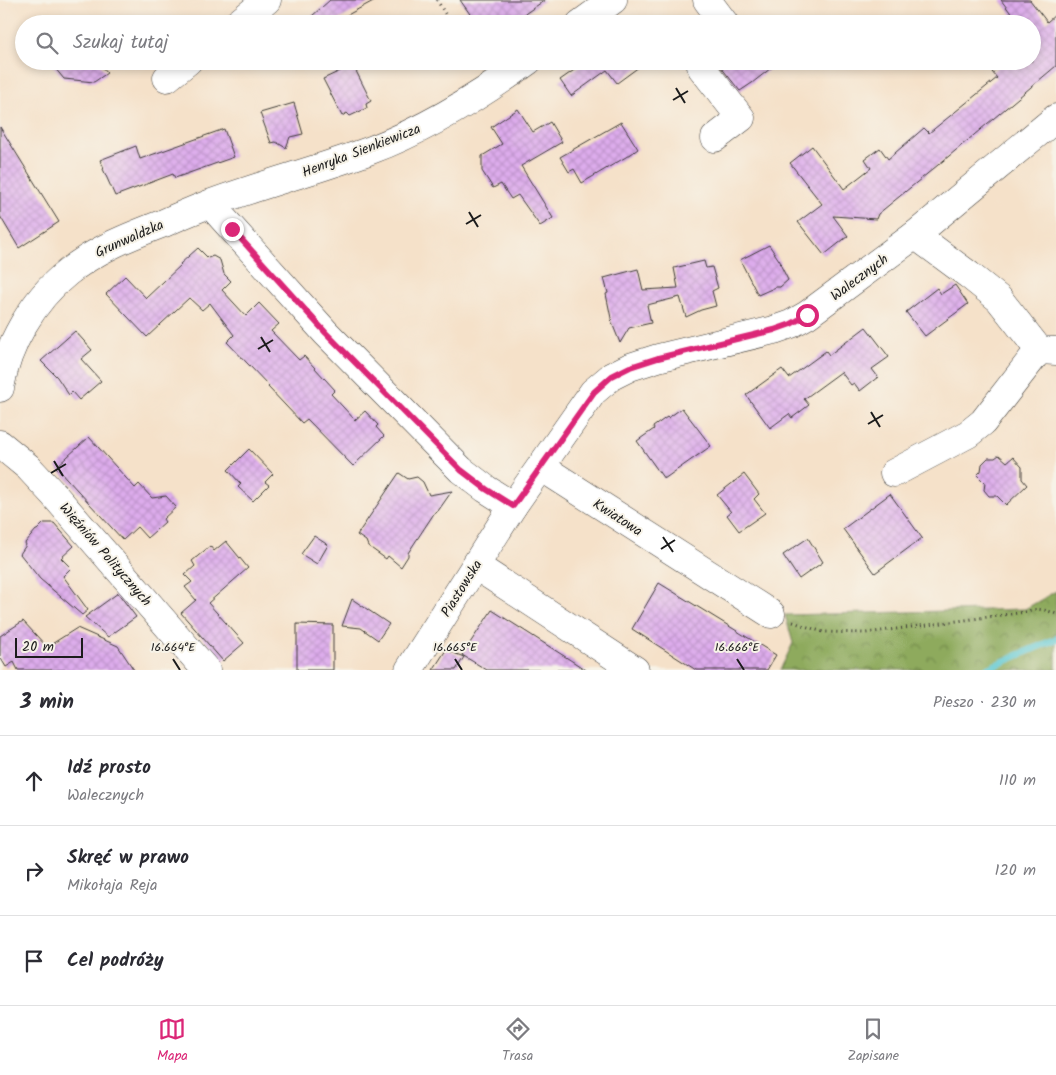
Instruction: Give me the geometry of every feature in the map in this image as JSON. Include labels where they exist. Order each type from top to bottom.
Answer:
[{"type":"street","points":[[249,15],[268,0]]},
{"type":"street","points":[[592,15],[613,0]]},
{"type":"street","points":[[707,0],[718,15]]},
{"type":"street","points":[[167,78],[177,70]]},
{"type":"street","name":"Henryka Sienkiewicza","points":[[210,204],[398,139],[426,126],[515,70]]},
{"type":"street","points":[[704,70],[741,118],[715,138]]},
{"type":"street","name":"Walecznych","points":[[513,506],[594,392],[612,376],[630,367],[658,358],[774,330],[791,324],[807,315],[916,235],[1056,118]]},
{"type":"street","points":[[210,204],[326,333],[461,470],[513,506]]},
{"type":"street","name":"Grunwaldzka","points":[[0,388],[14,343],[26,321],[39,301],[67,273],[90,256],[116,242],[210,204]]},
{"type":"street","points":[[894,473],[968,434],[982,422],[1047,350],[998,299],[916,235]]},
{"type":"street","name":"Więźniów Politycznych","points":[[0,444],[28,467],[54,494],[206,670]]},
{"type":"street","name":"Kwiatowa","points":[[541,467],[772,614]]},
{"type":"street","name":"Piastowska","points":[[409,670],[513,506]]},
{"type":"street","points":[[476,566],[635,670]]},
{"type":"path","points":[[437,0],[446,15]]},
{"type":"path","points":[[772,614],[823,632],[866,632],[1026,612],[1031,609],[1056,614]]},
{"type":"green space","points":[[1056,591],[1056,670],[780,670],[793,643],[785,615],[1025,609]]},
{"type":"building","points":[[330,0],[375,0],[348,15],[313,15]]},
{"type":"building","points":[[460,0],[545,0],[523,15],[471,15]]},
{"type":"building","points":[[1001,0],[1030,0],[1047,22],[1056,14],[1056,66],[878,214],[876,219],[833,216],[848,236],[824,255],[798,222],[822,204],[790,163],[812,146],[844,189],[871,168],[865,159],[880,148],[888,159],[924,128],[929,133],[997,78],[992,72],[994,70],[1041,70],[1041,15],[1012,15]]},
{"type":"building","points":[[56,70],[104,70],[107,73],[94,82],[64,79]]},
{"type":"building","points":[[342,70],[356,70],[371,101],[366,104],[367,108],[350,116],[347,113],[342,116],[323,79]]},
{"type":"building","points":[[574,70],[607,70],[571,96],[560,80]]},
{"type":"building","points":[[607,70],[635,70],[617,83]]},
{"type":"building","points":[[723,70],[769,70],[752,83],[740,91]]},
{"type":"building","points":[[294,103],[303,134],[290,137],[286,148],[276,142],[271,143],[260,113]]},
{"type":"building","points":[[518,109],[533,132],[550,122],[562,142],[521,166],[553,218],[540,226],[518,195],[511,199],[501,184],[493,188],[482,171],[482,156],[502,144],[491,127]]},
{"type":"building","points":[[621,122],[638,149],[582,183],[574,169],[569,172],[560,157]]},
{"type":"building","points":[[0,127],[59,222],[19,248],[0,216]]},
{"type":"building","points":[[224,129],[234,157],[175,178],[173,174],[115,196],[100,160],[136,146],[140,159]]},
{"type":"building","points":[[769,245],[781,263],[788,280],[780,287],[758,295],[740,260]]},
{"type":"building","points":[[198,248],[208,258],[213,256],[220,260],[224,274],[231,281],[222,290],[246,316],[259,303],[279,324],[271,331],[299,360],[304,356],[335,390],[331,394],[355,420],[365,411],[378,425],[376,427],[384,436],[353,466],[307,419],[302,423],[227,342],[234,335],[210,303],[202,310],[189,298],[147,337],[106,294],[125,276],[146,298]]},
{"type":"building","points":[[704,261],[706,268],[712,267],[718,288],[712,291],[716,306],[686,317],[680,297],[647,305],[651,323],[629,328],[620,343],[612,323],[604,278],[638,269],[643,290],[678,288],[674,268]]},
{"type":"building","points":[[955,285],[968,304],[925,336],[906,312],[937,288],[941,294]]},
{"type":"building","points":[[866,327],[889,357],[872,369],[878,377],[860,391],[854,383],[851,385],[841,372],[804,399],[809,405],[792,418],[789,414],[770,428],[746,395],[782,369],[789,378],[826,351],[829,355]]},
{"type":"building","points":[[75,331],[92,350],[81,359],[101,381],[79,400],[72,392],[69,395],[57,377],[41,361]]},
{"type":"building","points":[[682,408],[711,446],[664,479],[637,441],[654,429],[653,427]]},
{"type":"building","points":[[89,437],[135,488],[139,484],[152,498],[166,496],[176,507],[163,519],[165,522],[147,538],[137,527],[123,540],[56,467]]},
{"type":"building","points":[[249,449],[273,474],[265,482],[269,485],[253,501],[238,487],[241,484],[228,470]]},
{"type":"building","points":[[999,455],[1007,462],[1013,457],[1022,467],[1022,479],[1027,485],[1006,505],[997,496],[989,496],[984,490],[985,483],[977,475],[981,471],[982,464],[988,458],[995,458]]},
{"type":"building","points":[[399,473],[408,479],[417,477],[423,482],[429,495],[452,491],[438,511],[435,512],[401,567],[388,556],[386,559],[368,546],[366,541],[357,535]]},
{"type":"building","points":[[744,474],[759,494],[754,499],[765,513],[739,531],[727,515],[731,512],[717,495]]},
{"type":"building","points":[[890,494],[922,538],[875,573],[843,529]]},
{"type":"building","points":[[44,523],[54,523],[74,546],[61,558],[71,568],[63,576],[88,610],[82,615],[40,579],[20,554],[26,545],[25,543]]},
{"type":"building","points":[[314,536],[328,545],[317,564],[301,554]]},
{"type":"building","points":[[808,538],[823,562],[799,579],[783,555]]},
{"type":"building","points":[[226,541],[248,568],[208,603],[244,643],[223,661],[181,613],[196,600],[185,587],[192,582],[185,575],[195,566],[192,561],[210,546],[214,551]]},
{"type":"building","points":[[659,583],[776,655],[767,670],[696,670],[632,629]]},
{"type":"building","points":[[118,593],[136,617],[108,637],[85,617]]},
{"type":"building","points":[[352,599],[389,624],[378,640],[361,628],[342,626]]},
{"type":"building","points":[[492,610],[586,670],[487,670],[462,655]]},
{"type":"building","points":[[23,621],[47,647],[77,628],[118,646],[134,670],[18,670],[14,662],[6,667],[0,657],[0,636]]},
{"type":"building","points":[[297,624],[333,625],[333,670],[297,670]]},
{"type":"building","points":[[446,650],[464,657],[456,670],[433,670]]},
{"type":"waterway","points":[[984,670],[1056,639]]},
{"type":"route","points":[[232,229],[326,333],[461,470],[513,506],[594,392],[612,376],[630,367],[658,358],[774,330],[791,324],[807,315]]}]
